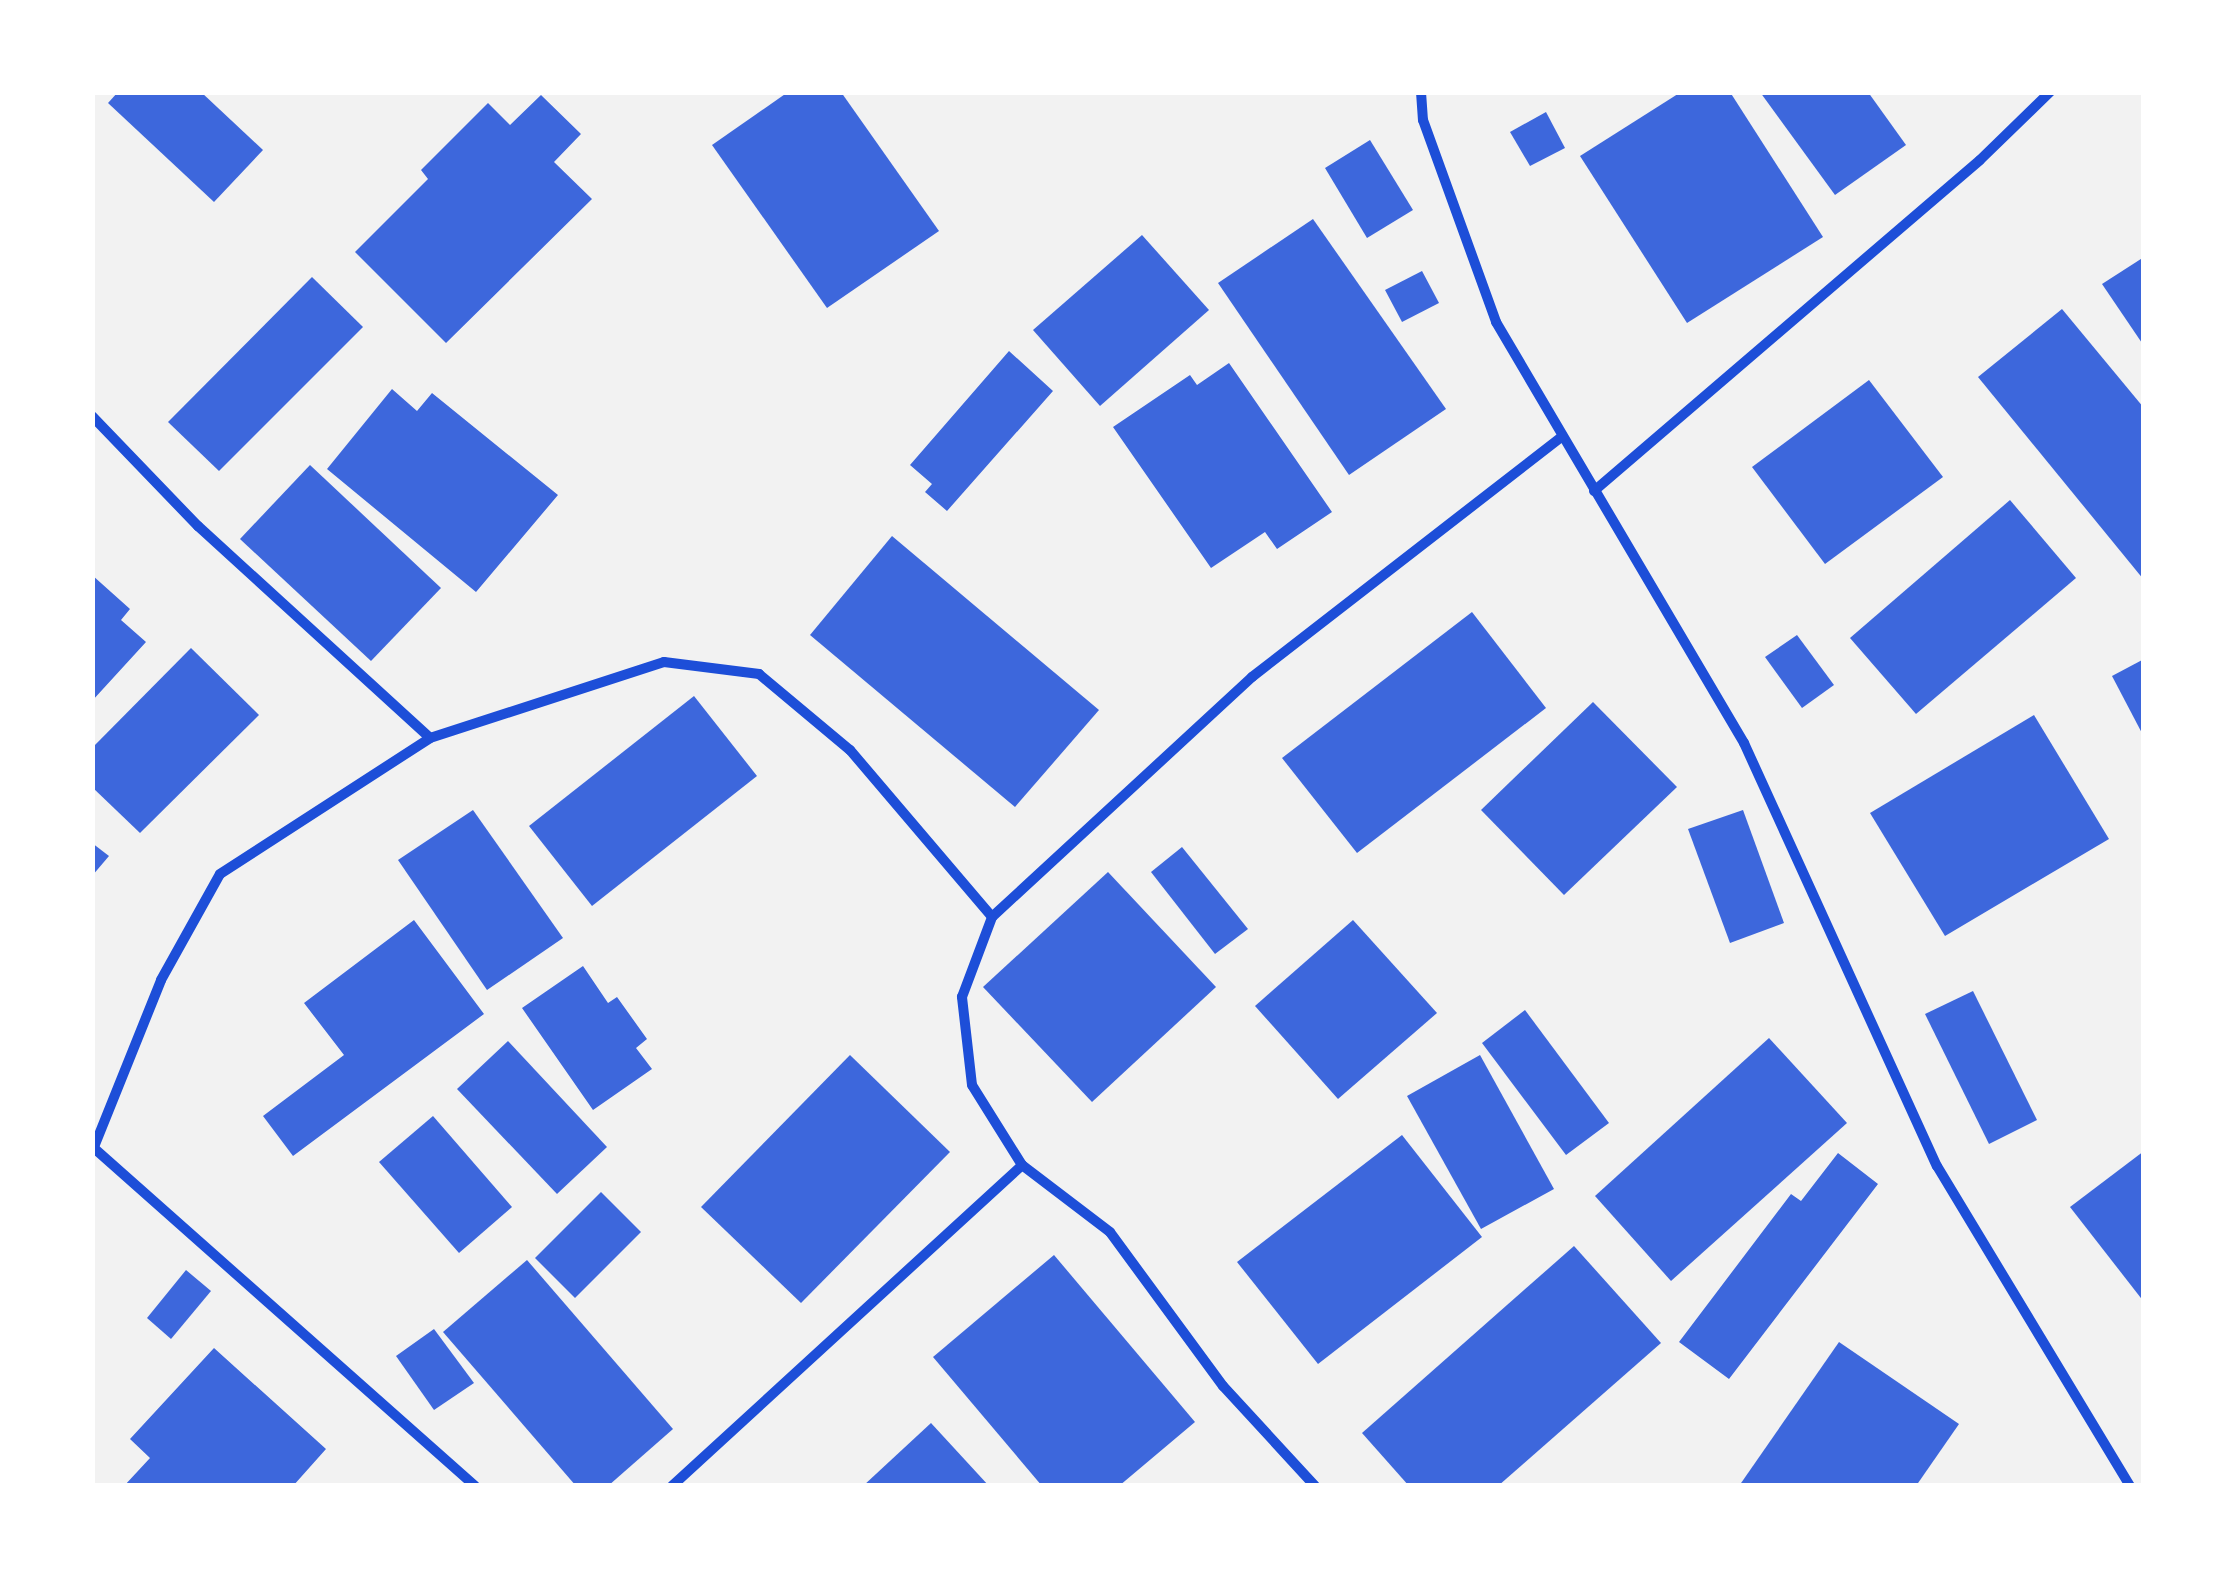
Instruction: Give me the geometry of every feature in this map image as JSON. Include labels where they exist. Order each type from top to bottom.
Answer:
[{"type":"street","points":[[1421,92],[1423,120],[1496,322],[1744,744],[1937,1166],[2130,1486]]},
{"type":"street","points":[[1594,491],[1980,160],[2050,92]]},
{"type":"street","points":[[92,416],[198,526],[430,738]]},
{"type":"street","points":[[1315,1486],[1223,1386],[1110,1232],[1022,1165],[972,1085],[962,997],[992,917],[1252,677],[1563,436]]},
{"type":"street","points":[[476,1486],[94,1151],[161,980],[220,874],[430,738],[664,662],[759,674],[850,750],[992,917]]},
{"type":"street","points":[[672,1486],[1022,1165]]},
{"type":"building","points":[[118,92],[201,92],[263,150],[214,202],[108,103]]},
{"type":"building","points":[[788,92],[841,92],[939,231],[827,308],[712,145]]},
{"type":"building","points":[[1681,92],[1730,92],[1823,237],[1687,323],[1580,156]]},
{"type":"building","points":[[1760,92],[1868,92],[1906,145],[1835,195]]},
{"type":"building","points":[[541,95],[581,134],[554,162],[592,199],[446,343],[355,252],[428,179],[421,170],[488,103],[510,125]]},
{"type":"building","points":[[1546,112],[1565,148],[1530,166],[1510,132]]},
{"type":"building","points":[[1370,140],[1413,210],[1367,238],[1325,168]]},
{"type":"building","points":[[1313,219],[1446,409],[1349,475],[1218,283]]},
{"type":"building","points":[[1142,235],[1209,310],[1100,406],[1033,330]]},
{"type":"building","points":[[2144,257],[2144,346],[2102,284]]},
{"type":"building","points":[[1422,271],[1439,303],[1402,322],[1385,290]]},
{"type":"building","points":[[312,277],[363,327],[219,471],[168,422]]},
{"type":"building","points":[[2062,309],[2144,408],[2144,580],[1978,377]]},
{"type":"building","points":[[1009,351],[1053,391],[947,511],[925,492],[932,484],[910,465]]},
{"type":"building","points":[[1229,363],[1332,512],[1277,549],[1265,532],[1211,568],[1113,427],[1190,375],[1197,385]]},
{"type":"building","points":[[1869,380],[1943,477],[1825,564],[1752,467]]},
{"type":"building","points":[[392,389],[417,411],[432,393],[558,495],[476,592],[327,469]]},
{"type":"building","points":[[310,465],[441,588],[371,661],[240,539]]},
{"type":"building","points":[[2010,500],[2076,578],[1916,714],[1850,638]]},
{"type":"building","points":[[892,536],[1099,710],[1015,807],[810,635]]},
{"type":"building","points":[[92,575],[130,609],[121,620],[146,642],[92,701]]},
{"type":"building","points":[[1472,612],[1546,708],[1357,853],[1282,758]]},
{"type":"building","points":[[1797,635],[1834,685],[1802,708],[1765,657]]},
{"type":"building","points":[[191,648],[259,715],[140,833],[92,787],[92,748]]},
{"type":"building","points":[[2144,659],[2144,737],[2112,676]]},
{"type":"building","points":[[694,696],[757,776],[592,906],[529,826]]},
{"type":"building","points":[[1593,702],[1677,787],[1564,895],[1481,810]]},
{"type":"building","points":[[2034,715],[2109,839],[1945,936],[1870,813]]},
{"type":"building","points":[[473,810],[563,938],[487,990],[398,860]]},
{"type":"building","points":[[1743,810],[1784,923],[1730,943],[1688,829]]},
{"type":"building","points":[[92,843],[109,856],[92,876]]},
{"type":"building","points":[[1182,847],[1248,929],[1215,954],[1151,872]]},
{"type":"building","points":[[1108,872],[1216,987],[1092,1102],[983,987]]},
{"type":"building","points":[[414,920],[484,1014],[293,1156],[263,1116],[344,1055],[304,1003]]},
{"type":"building","points":[[1353,920],[1437,1013],[1338,1099],[1255,1006]]},
{"type":"building","points":[[583,966],[608,1003],[617,997],[647,1039],[636,1048],[652,1069],[593,1110],[522,1008]]},
{"type":"building","points":[[1973,991],[2037,1120],[1989,1144],[1925,1014]]},
{"type":"building","points":[[1525,1010],[1609,1123],[1566,1155],[1482,1043]]},
{"type":"building","points":[[1769,1038],[1847,1123],[1671,1281],[1595,1196]]},
{"type":"building","points":[[508,1041],[607,1147],[557,1194],[457,1089]]},
{"type":"building","points":[[850,1055],[950,1152],[801,1303],[701,1207]]},
{"type":"building","points":[[1480,1055],[1554,1189],[1481,1229],[1407,1096]]},
{"type":"building","points":[[433,1116],[512,1207],[459,1253],[379,1162]]},
{"type":"building","points":[[1402,1135],[1482,1237],[1318,1364],[1237,1262]]},
{"type":"building","points":[[2144,1151],[2144,1302],[2070,1207]]},
{"type":"building","points":[[1838,1153],[1878,1184],[1729,1379],[1679,1342],[1791,1194],[1801,1201]]},
{"type":"building","points":[[601,1192],[641,1232],[575,1298],[535,1258]]},
{"type":"building","points":[[1574,1246],[1661,1343],[1498,1486],[1409,1486],[1362,1433]]},
{"type":"building","points":[[1054,1255],[1195,1422],[1119,1486],[1042,1486],[933,1357]]},
{"type":"building","points":[[527,1260],[673,1429],[608,1486],[576,1486],[443,1332]]},
{"type":"building","points":[[186,1270],[211,1291],[171,1339],[147,1318]]},
{"type":"building","points":[[434,1329],[474,1383],[434,1410],[396,1356]]},
{"type":"building","points":[[1839,1342],[1959,1424],[1916,1486],[1739,1486]]},
{"type":"building","points":[[214,1348],[326,1449],[293,1486],[124,1486],[150,1458],[130,1439]]},
{"type":"building","points":[[931,1423],[989,1486],[863,1486]]}]
